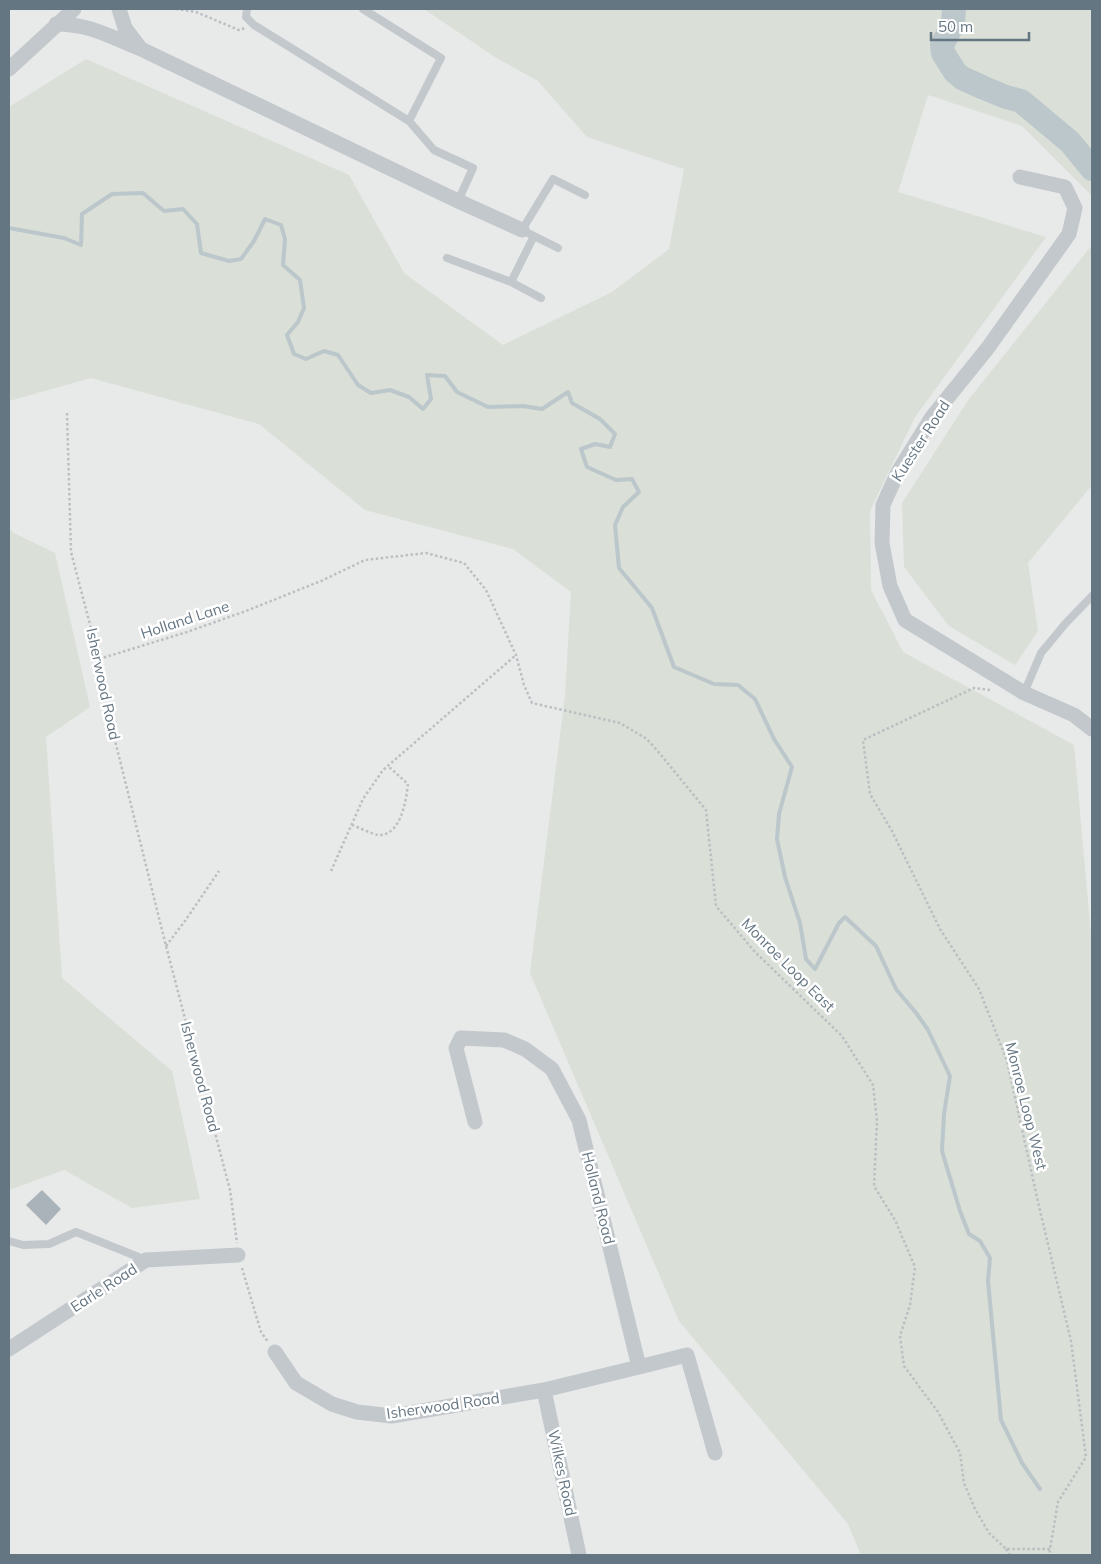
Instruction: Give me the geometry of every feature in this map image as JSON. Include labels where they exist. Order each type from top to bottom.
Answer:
[{"type":"street","points":[[9,68],[74,9]]},
{"type":"street","points":[[119,9],[125,28],[141,49]]},
{"type":"street","points":[[56,24],[88,27],[141,49],[528,233]]},
{"type":"street","name":"Kuester Road","points":[[1020,177],[1065,187],[1075,208],[1069,234],[987,349],[932,417],[898,472],[883,505],[882,543],[890,586],[905,620],[1024,693],[1074,715],[1092,729]]},
{"type":"street","name":"Holland Road","points":[[475,1122],[456,1048],[461,1038],[504,1040],[525,1049],[552,1069],[579,1120],[639,1366]]},
{"type":"street","name":"Earle Road","points":[[9,1349],[146,1260],[238,1255]]},
{"type":"street","name":"Isherwood Road","points":[[275,1352],[296,1383],[332,1404],[357,1412],[392,1416],[544,1390],[639,1366]]},
{"type":"street","points":[[639,1366],[687,1355],[716,1453]]},
{"type":"street","name":"Wilkes Road","points":[[544,1390],[579,1555]]},
{"type":"lane","points":[[247,9],[246,17],[254,25],[409,121],[434,150],[473,168],[458,201]]},
{"type":"lane","points":[[362,9],[441,58],[409,121]]},
{"type":"lane","points":[[511,282],[528,233],[552,178],[585,195]]},
{"type":"lane","points":[[528,233],[558,248]]},
{"type":"lane","points":[[447,258],[511,282],[541,298]]},
{"type":"lane","points":[[1024,693],[1041,653],[1092,596]]},
{"type":"lane","points":[[9,1241],[23,1245],[49,1244],[76,1232],[146,1260]]},
{"type":"path","points":[[176,9],[196,12],[239,30],[254,25]]},
{"type":"path","name":"Isherwood Road","points":[[67,413],[71,552],[99,659],[101,684],[166,946],[230,1190],[238,1255],[261,1332],[275,1352]]},
{"type":"path","name":"Monroe Loop East","points":[[276,600],[365,560],[426,553],[464,563],[486,590],[516,655],[524,685],[532,703],[620,723],[647,740],[706,810],[716,906],[755,952],[842,1036],[873,1085],[877,1121],[874,1186],[895,1220],[916,1267],[910,1305],[900,1336],[904,1366],[938,1412],[960,1453],[964,1484],[975,1509],[989,1533],[1006,1549]]},
{"type":"path","name":"Holland Lane","points":[[99,659],[187,632],[276,600]]},
{"type":"path","points":[[332,871],[363,799],[383,770],[516,655]]},
{"type":"path","name":"Monroe Loop West","points":[[994,690],[974,688],[863,740],[870,794],[892,831],[940,929],[979,989],[1007,1061],[1071,1341],[1086,1457],[1058,1502],[1051,1549]]},
{"type":"path","points":[[352,825],[378,835],[394,828],[406,807],[408,784],[388,766]]},
{"type":"path","points":[[166,946],[219,872]]},
{"type":"path","points":[[1006,1549],[1051,1549],[1049,1555]]},
{"type":"path","points":[[1006,1549],[1010,1555]]},
{"type":"shaded area","points":[[9,9],[1092,9],[1092,1555],[9,1555]]},
{"type":"shaded area","points":[[424,9],[1092,9],[1092,196],[1022,126],[928,95],[898,192],[1046,237],[915,417],[870,511],[871,590],[903,652],[1074,745],[1092,946],[1092,1555],[861,1555],[848,1524],[679,1321],[530,973],[565,696],[571,592],[513,549],[365,510],[259,424],[91,378],[9,401],[9,107],[86,59],[349,175],[404,273],[503,345],[612,292],[669,249],[684,169],[587,137],[538,81],[495,57]]},
{"type":"shaded area","points":[[1092,245],[1092,485],[1028,563],[1038,631],[1015,665],[949,626],[904,567],[902,503],[969,399]]},
{"type":"shaded area","points":[[9,529],[55,553],[90,707],[46,737],[62,978],[172,1071],[200,1199],[132,1208],[64,1170],[9,1190]]},
{"type":"building","points":[[42,1190],[61,1209],[46,1225],[26,1205]]},
{"type":"waterway","points":[[954,9],[953,24],[942,45],[943,53],[955,72],[962,78],[984,88],[1021,101],[1070,142],[1092,169]]},
{"type":"waterway","points":[[9,228],[64,238],[81,245],[82,214],[112,194],[143,193],[164,211],[183,209],[197,224],[201,253],[229,261],[241,259],[254,241],[265,219],[281,225],[285,239],[283,265],[300,280],[304,308],[298,322],[287,335],[294,354],[306,359],[324,351],[338,355],[358,385],[371,393],[390,390],[409,397],[423,409],[431,399],[427,375],[445,376],[457,392],[488,407],[523,406],[542,409],[568,392],[572,403],[600,419],[615,434],[610,447],[595,444],[581,449],[587,467],[616,480],[632,479],[639,492],[623,507],[615,525],[619,568],[652,608],[674,667],[714,684],[738,685],[755,699],[774,739],[792,767],[779,814],[777,839],[785,877],[800,923],[806,959],[815,969],[839,923],[845,917],[876,946],[896,989],[928,1030],[950,1076],[944,1114],[942,1151],[969,1234],[980,1241],[990,1258],[988,1281],[1001,1420],[1022,1463],[1040,1489]]}]
